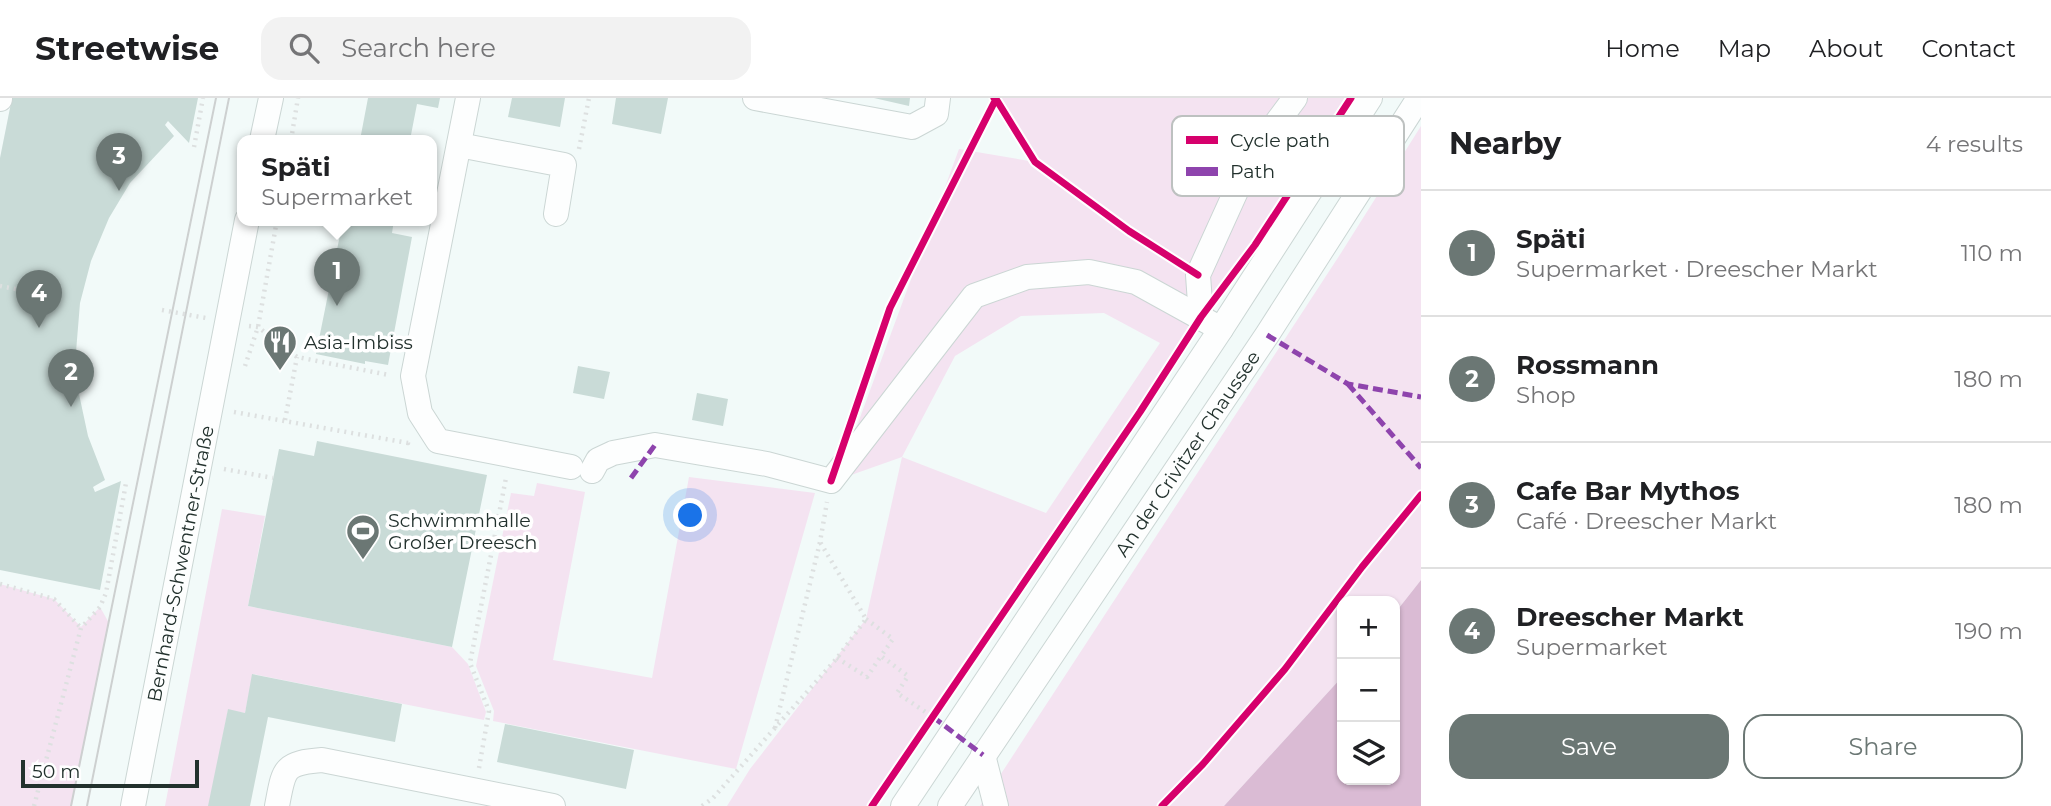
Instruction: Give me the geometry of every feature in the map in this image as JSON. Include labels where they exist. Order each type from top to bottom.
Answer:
[{"type":"street","points":[[263,135],[271,98]]},
{"type":"street","points":[[468,98],[414,376],[420,413],[438,441],[581,469],[613,453],[654,445],[767,464],[831,481],[974,296],[1027,277],[1089,272],[1136,282],[1211,323]]},
{"type":"street","points":[[755,98],[912,127],[936,114],[938,98]]},
{"type":"street","points":[[1282,116],[1296,98]]},
{"type":"street","name":"An der Crivitzer Chaussee","points":[[1357,116],[1370,98]]},
{"type":"street","name":"An der Crivitzer Chaussee","points":[[1404,121],[1419,98]]},
{"type":"street","points":[[459,145],[564,165],[556,214]]},
{"type":"street","points":[[1211,323],[1198,275],[1234,196]]},
{"type":"street","name":"An der Crivitzer Chaussee","points":[[903,806],[1211,323],[1301,196]]},
{"type":"street","name":"An der Crivitzer Chaussee","points":[[950,806],[1259,346],[1356,196]]},
{"type":"street","name":"Bernhard-Schwentner-Straße","points":[[133,806],[227,384],[227,322],[246,226]]},
{"type":"street","points":[[983,755],[996,806]]},
{"type":"street","points":[[277,806],[283,774],[299,762],[323,760],[553,806]]},
{"type":"path","points":[[194,147],[203,98]]},
{"type":"path","points":[[292,135],[298,98]]},
{"type":"path","points":[[578,153],[589,98]]},
{"type":"path","points":[[232,424],[234,412],[227,384],[258,327],[275,226]]},
{"type":"path","points":[[0,286],[31,292]]},
{"type":"path","points":[[258,327],[297,357],[393,375],[414,376]]},
{"type":"path","points":[[285,420],[297,357]]},
{"type":"path","points":[[234,412],[408,443],[405,429]]},
{"type":"path","points":[[226,458],[223,470],[273,478]]},
{"type":"path","points":[[475,790],[489,711],[470,663],[509,466]]},
{"type":"path","points":[[775,729],[820,542],[831,481]]},
{"type":"path","points":[[34,806],[81,628],[100,607],[106,593],[126,483]]},
{"type":"path","points":[[820,542],[866,619],[893,639],[867,677],[837,658]]},
{"type":"path","points":[[0,584],[54,600],[81,628]]},
{"type":"path","points":[[702,806],[713,798],[775,729],[837,658],[866,619]]},
{"type":"path","points":[[881,656],[908,676],[897,693],[933,717]]},
{"type":"shaded area","points":[[993,98],[1349,98],[1337,116],[1172,116],[1172,196],[1286,196],[1255,245],[1201,317],[1140,412],[872,806],[727,806],[750,769],[866,619],[902,457],[837,480],[959,149],[1035,162]],"holes":[[[1104,313],[1160,343],[1046,513],[902,457],[955,356],[1021,316]]]},
{"type":"shaded area","points":[[1421,126],[1421,580],[1400,607],[1400,596],[1337,596],[1337,682],[1224,806],[980,806],[1377,196],[1404,196],[1404,153]]},
{"type":"shaded area","points":[[689,477],[815,493],[736,769],[493,721],[494,711],[476,666],[511,493],[534,496],[537,483],[585,492],[553,660],[652,678]]},
{"type":"shaded area","points":[[222,509],[265,516],[248,606],[452,647],[468,664],[486,712],[484,720],[253,674],[245,713],[228,710],[209,806],[165,806]]},
{"type":"shaded area","points":[[1421,580],[1421,806],[1224,806],[1337,682],[1337,785],[1400,785],[1400,607]]},
{"type":"shaded area","points":[[0,584],[54,599],[81,627],[100,607],[109,623],[72,806],[0,806]]},
{"type":"building","points":[[12,98],[198,98],[189,143],[168,121],[165,125],[174,136],[130,183],[109,218],[91,261],[80,303],[76,352],[79,394],[88,436],[105,480],[93,487],[95,492],[121,481],[100,590],[0,570],[0,158]]},
{"type":"building","points":[[368,98],[440,98],[438,108],[417,104],[411,135],[361,135]]},
{"type":"building","points":[[512,98],[565,98],[560,127],[508,117]]},
{"type":"building","points":[[616,98],[668,98],[661,134],[612,124]]},
{"type":"building","points":[[874,98],[910,98],[909,106]]},
{"type":"building","points":[[342,226],[393,226],[392,233],[412,237],[388,365],[365,361],[365,364],[316,354]]},
{"type":"building","points":[[578,366],[610,372],[604,399],[573,393]]},
{"type":"building","points":[[697,393],[728,399],[723,426],[692,420]]},
{"type":"building","name":"Schwimmhalle Großer Dreesch","points":[[317,441],[487,475],[452,647],[248,606],[279,449],[314,456]]},
{"type":"building","points":[[252,674],[402,704],[395,742],[268,717],[250,806],[208,806],[228,709],[245,713]]},
{"type":"building","points":[[505,724],[634,750],[626,789],[497,762]]},
{"type":"tram line","points":[[71,806],[216,98]]},
{"type":"tram line","points":[[87,806],[229,98]]},
{"type":"marked path","points":[[1267,335],[1348,384],[1421,397]]},
{"type":"marked path","points":[[1348,384],[1421,468]]},
{"type":"marked path","points":[[631,478],[655,445]]},
{"type":"marked path","points":[[933,717],[983,755]]},
{"type":"cycle path","points":[[831,481],[890,308],[996,99],[994,98]]},
{"type":"cycle path","points":[[1339,116],[1351,98]]},
{"type":"cycle path","points":[[996,99],[1035,162],[1129,231],[1198,275]]},
{"type":"cycle path","points":[[872,806],[1140,412],[1201,317],[1255,245],[1287,196]]},
{"type":"cycle path","points":[[1162,806],[1203,764],[1285,669],[1362,567],[1421,495]]},
{"type":"place","name":"Cafe Bar Mythos","points":[[119,191]]},
{"type":"place","name":"Späti","points":[[337,306]]},
{"type":"place","name":"Dreescher Markt","points":[[39,328]]},
{"type":"place","name":"Asia-Imbiss","points":[[280,372]]},
{"type":"place","name":"Rossmann","points":[[71,407]]},
{"type":"place","name":"Schwimmhalle Großer Dreesch","points":[[363,561]]}]
